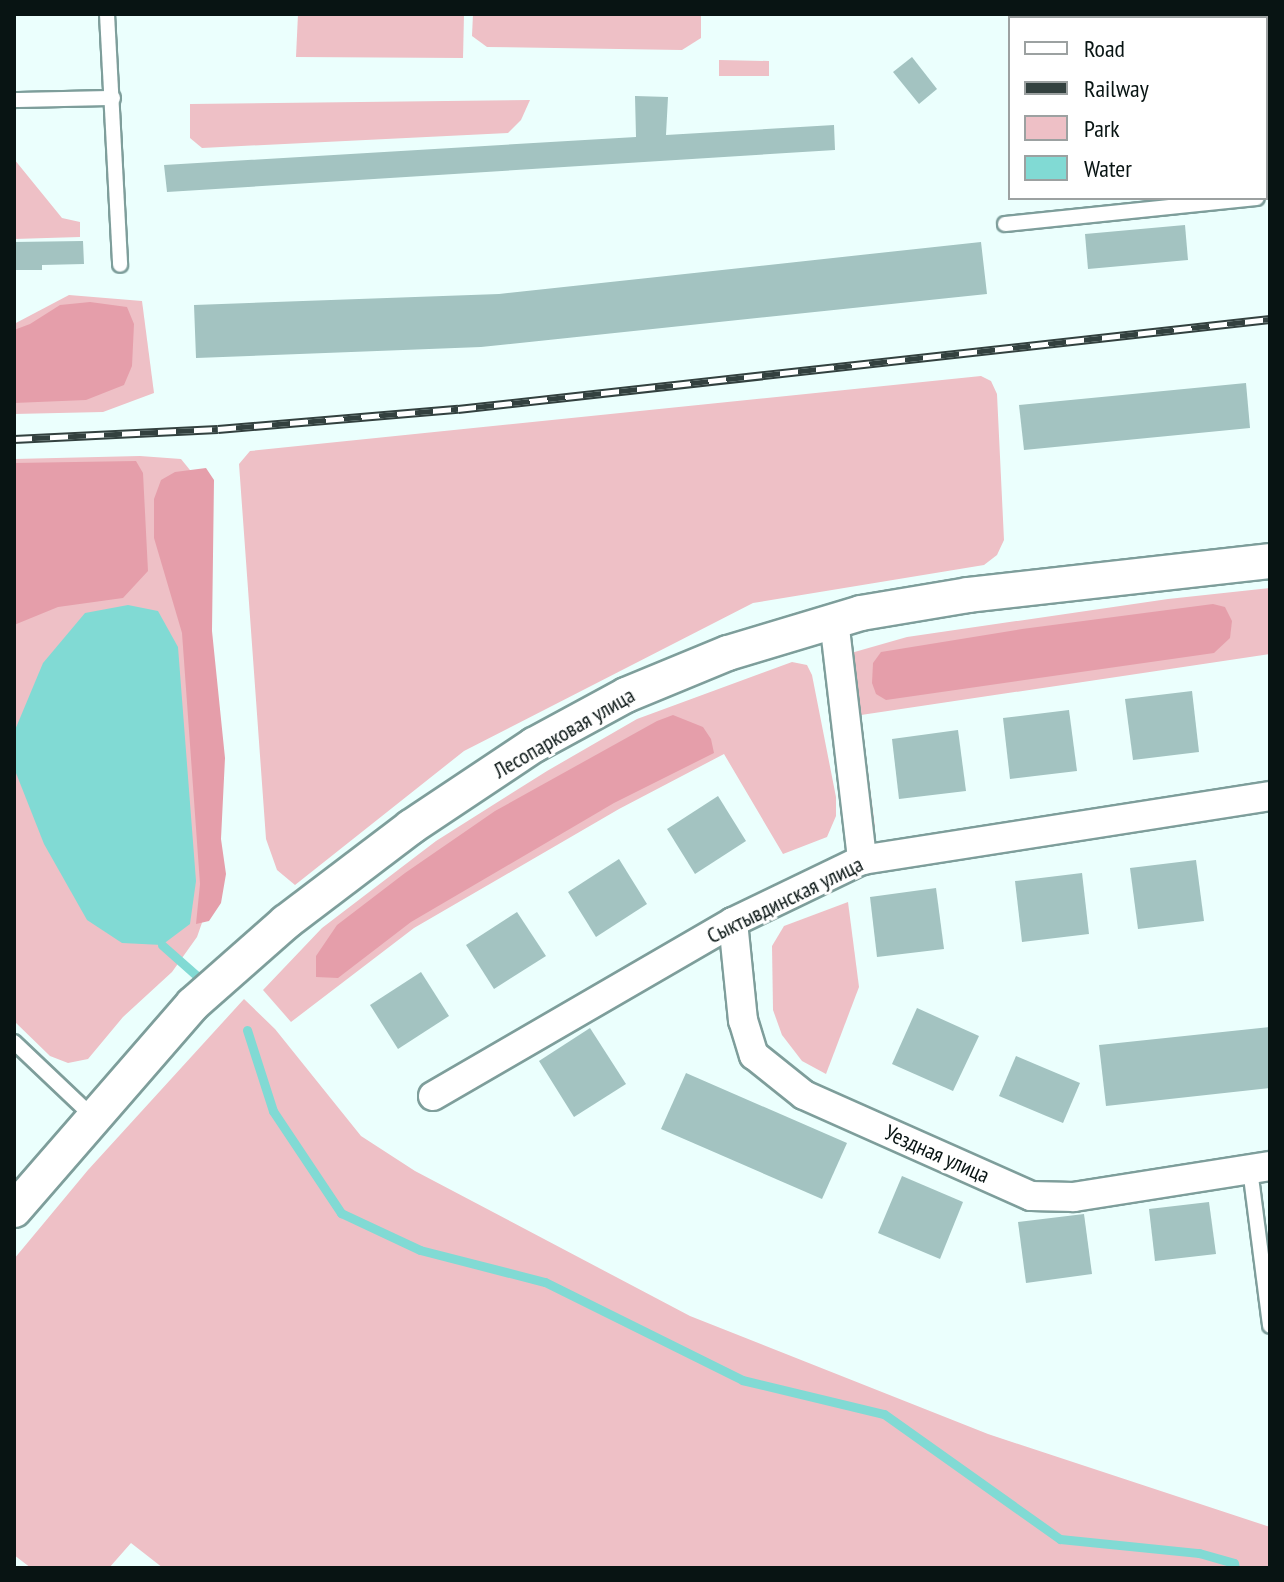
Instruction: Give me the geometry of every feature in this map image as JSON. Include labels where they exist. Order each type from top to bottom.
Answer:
[{"type":"street","name":"Лесопарковая улица","points":[[14,1210],[193,1004],[286,922],[411,827],[534,745],[626,695],[728,653],[834,620],[968,595],[1270,561]]},
{"type":"street","points":[[834,620],[862,860]]},
{"type":"street","name":"Сыктывдинская улица","points":[[433,1096],[733,922],[862,860],[1270,796]]},
{"type":"street","name":"Уездная улица","points":[[733,922],[743,1020],[754,1055],[804,1095],[1031,1196],[1074,1197],[1260,1167]]},
{"type":"lane","points":[[107,14],[120,265]]},
{"type":"lane","points":[[14,100],[113,98]]},
{"type":"lane","points":[[1005,224],[1238,200]]},
{"type":"lane","points":[[14,1042],[93,1117]]},
{"type":"lane","points":[[1260,1167],[1270,1326]]},
{"type":"green space","points":[[298,14],[464,14],[463,58],[296,57]]},
{"type":"green space","points":[[473,14],[701,14],[701,38],[682,50],[487,47],[472,36]]},
{"type":"green space","points":[[1075,14],[1270,14],[1270,166],[1268,168],[1268,16]]},
{"type":"green space","points":[[719,60],[769,61],[769,76],[719,76]]},
{"type":"green space","points":[[530,100],[521,120],[508,133],[202,148],[190,138],[190,104]]},
{"type":"green space","points":[[14,159],[62,218],[80,222],[80,237],[14,239]]},
{"type":"green space","points":[[69,295],[142,301],[154,393],[103,412],[14,414],[14,324]]},
{"type":"green space","points":[[981,376],[991,381],[997,394],[1004,540],[997,555],[984,565],[753,603],[464,751],[295,885],[277,870],[266,839],[239,464],[250,451]]},
{"type":"green space","points":[[140,456],[181,459],[194,475],[211,897],[197,937],[172,972],[123,1017],[88,1059],[68,1063],[50,1056],[14,1021],[14,459]]},
{"type":"green space","points":[[1270,588],[1270,654],[861,715],[875,827],[868,824],[851,653],[907,637],[1168,599]]},
{"type":"green space","points":[[792,662],[807,665],[812,675],[836,797],[836,816],[827,837],[783,854],[724,754],[619,809],[414,928],[291,1022],[263,990],[322,928],[436,841],[547,771],[637,719]]},
{"type":"green space","points":[[848,902],[859,987],[826,1074],[802,1061],[782,1035],[773,1010],[772,946],[784,926]]},
{"type":"green space","points":[[244,999],[275,1029],[361,1136],[415,1171],[690,1316],[988,1434],[1270,1527],[1270,1568],[163,1568],[131,1543],[109,1568],[31,1568],[14,1555],[14,1259],[88,1170]]},
{"type":"shaded area","points":[[90,302],[127,307],[134,324],[132,366],[124,385],[86,400],[14,403],[14,330],[60,305]]},
{"type":"shaded area","points":[[136,461],[143,473],[148,571],[123,598],[58,607],[14,625],[14,463]]},
{"type":"shaded area","points":[[206,468],[214,480],[212,631],[225,758],[221,839],[226,874],[221,903],[209,921],[196,924],[200,884],[182,633],[154,538],[154,499],[161,480],[175,472]]},
{"type":"shaded area","points":[[1213,604],[1225,607],[1232,621],[1230,638],[1214,653],[886,700],[876,694],[872,683],[873,663],[881,652],[1022,629]]},
{"type":"shaded area","points":[[673,715],[703,727],[711,739],[714,753],[614,803],[411,922],[338,978],[316,977],[316,956],[337,925],[405,873],[495,811]]},
{"type":"water","points":[[128,605],[158,611],[178,647],[196,881],[190,924],[162,945],[122,943],[87,920],[44,844],[14,768],[15,730],[43,663],[85,613]]},
{"type":"building","points":[[912,57],[937,89],[919,104],[893,72]]},
{"type":"building","points":[[635,96],[668,97],[666,135],[834,125],[835,150],[167,192],[164,165],[636,137]]},
{"type":"building","points":[[1185,225],[1188,260],[1088,269],[1085,234]]},
{"type":"building","points":[[83,241],[84,264],[42,265],[42,270],[14,270],[14,242]]},
{"type":"building","points":[[981,242],[987,294],[481,347],[196,358],[194,305],[499,294]]},
{"type":"building","points":[[1246,383],[1250,428],[1024,450],[1019,405]]},
{"type":"building","points":[[1192,691],[1199,752],[1133,760],[1125,699]]},
{"type":"building","points":[[1069,710],[1077,771],[1010,779],[1003,718]]},
{"type":"building","points":[[958,730],[966,791],[899,799],[892,739]]},
{"type":"building","points":[[718,796],[746,841],[695,874],[667,829]]},
{"type":"building","points":[[619,859],[647,904],[596,937],[568,892]]},
{"type":"building","points":[[1196,860],[1204,921],[1138,929],[1130,868]]},
{"type":"building","points":[[1082,873],[1089,934],[1022,942],[1015,881]]},
{"type":"building","points":[[936,888],[944,949],[877,957],[870,897]]},
{"type":"building","points":[[517,912],[546,956],[494,989],[466,945]]},
{"type":"building","points":[[421,972],[449,1016],[398,1049],[370,1005]]},
{"type":"building","points":[[917,1008],[979,1036],[953,1091],[892,1064]]},
{"type":"building","points":[[1270,1027],[1270,1088],[1106,1106],[1099,1045]]},
{"type":"building","points":[[590,1028],[626,1084],[574,1117],[539,1061]]},
{"type":"building","points":[[1016,1056],[1080,1083],[1063,1123],[999,1096]]},
{"type":"building","points":[[686,1073],[847,1143],[822,1199],[661,1129]]},
{"type":"building","points":[[902,1176],[963,1202],[940,1259],[878,1233]]},
{"type":"building","points":[[1209,1202],[1216,1254],[1155,1261],[1149,1209]]},
{"type":"building","points":[[1084,1214],[1092,1274],[1026,1283],[1018,1222]]},
{"type":"waterway","points":[[162,945],[197,976]]},
{"type":"waterway","points":[[247,1030],[273,1111],[341,1213],[420,1250],[545,1282],[742,1380],[884,1414],[1060,1539],[1199,1553],[1234,1563],[1235,1568]]},
{"type":"railway","points":[[14,439],[218,429],[458,409],[1270,319]]}]
